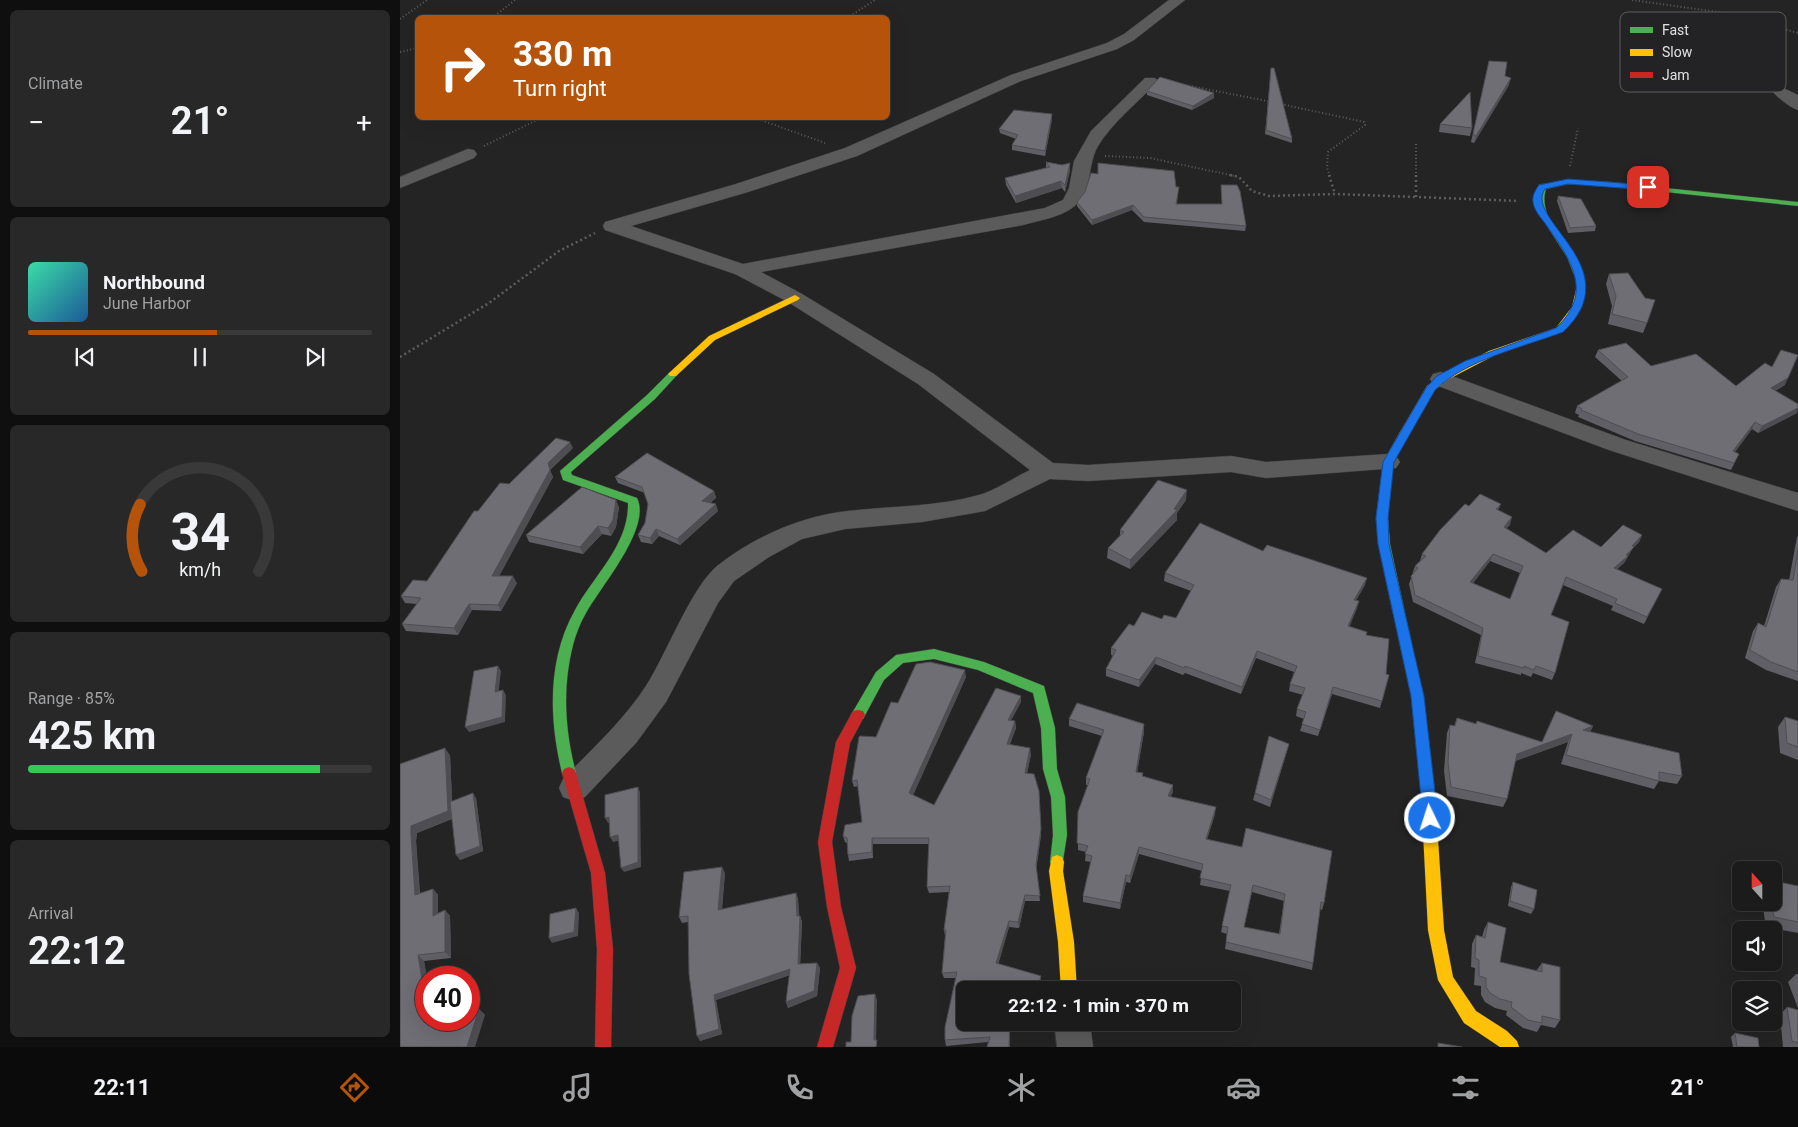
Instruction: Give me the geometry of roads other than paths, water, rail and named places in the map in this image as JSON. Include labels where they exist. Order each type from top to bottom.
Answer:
[{"type":"street","points":[[1047,471],[926,379],[794,298],[742,270],[612,226],[742,188],[851,152],[1016,78],[1112,46],[1129,37],[1178,0]]},
{"type":"street","points":[[742,270],[1023,219],[1051,212],[1070,204],[1078,188],[1086,154],[1097,135],[1150,81]]},
{"type":"street","points":[[1781,92],[1793,99],[1798,105]]},
{"type":"street","points":[[400,183],[468,154]]},
{"type":"street","points":[[1511,1047],[1502,1037],[1470,1017],[1446,980],[1436,930],[1430,800],[1417,696],[1384,544],[1382,518],[1388,462],[1431,388],[1441,379],[1469,363],[1559,330],[1576,310],[1581,291],[1579,269],[1538,206],[1537,194],[1542,187],[1568,182],[1648,187],[1798,204]]},
{"type":"street","points":[[603,1047],[605,949],[598,873],[562,749],[558,681],[573,625],[632,529],[634,510],[633,501],[591,484],[567,477],[566,471],[651,397],[696,351],[712,338],[794,298]]},
{"type":"street","points":[[1441,379],[1543,419],[1708,477],[1798,502]]},
{"type":"street","points":[[574,788],[626,734],[656,694],[708,597],[725,574],[795,532],[845,520],[922,513],[985,502],[1047,471],[1088,473],[1230,464],[1266,470],[1388,462]]},
{"type":"street","points":[[824,1047],[848,968],[834,907],[825,842],[843,742],[880,676],[900,658],[934,654],[980,666],[1039,690],[1048,728],[1050,769],[1058,797],[1060,835],[1056,871],[1066,942],[1068,981]]},
{"type":"street","points":[[1073,1031],[1075,1047]]}]
